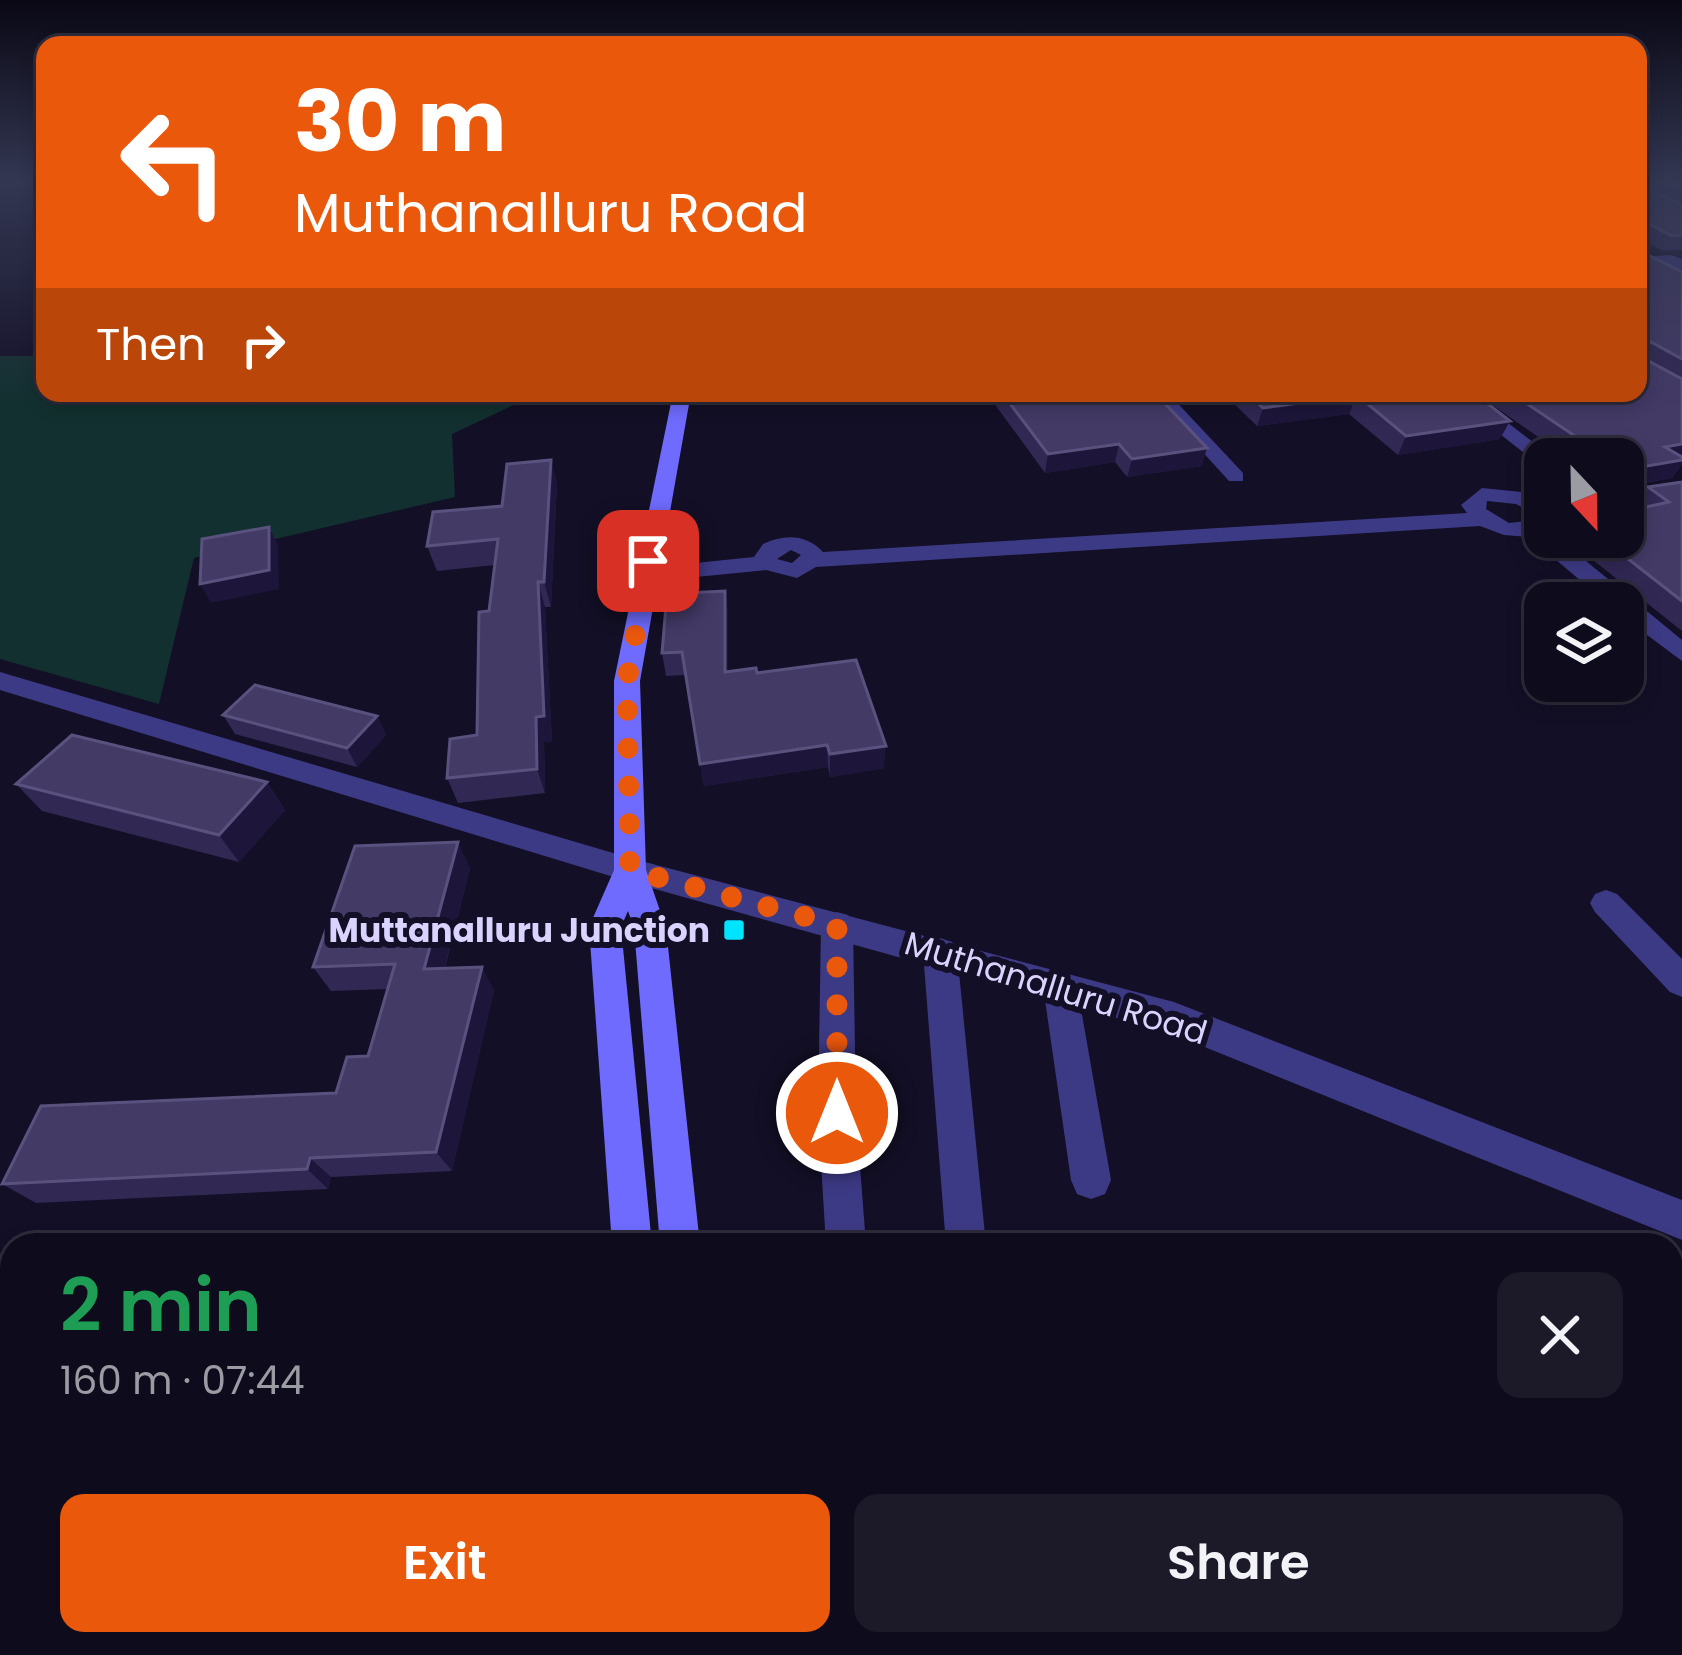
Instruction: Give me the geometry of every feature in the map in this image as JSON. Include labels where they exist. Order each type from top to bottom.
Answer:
[{"type":"main road","points":[[679,1233],[650,928],[630,870],[627,681],[680,402]]},
{"type":"main road","points":[[630,870],[605,928],[631,1233]]},
{"type":"street","points":[[1647,262],[1679,261]]},
{"type":"street","points":[[1166,402],[1236,477]]},
{"type":"street","points":[[1469,402],[1524,444]]},
{"type":"street","points":[[1644,493],[1682,487]]},
{"type":"street","points":[[1524,500],[1493,492],[1474,499],[1478,512],[1499,527],[1524,522]]},
{"type":"street","points":[[647,568],[766,558],[788,542],[813,556],[1478,512]]},
{"type":"street","points":[[1581,558],[1603,582]]},
{"type":"street","points":[[1644,621],[1682,653]]},
{"type":"street","name":"Muthanalluru Road","points":[[0,681],[630,870],[1174,1018],[1682,1220]]},
{"type":"street","points":[[1606,903],[1682,982]]},
{"type":"street","points":[[837,925],[837,1113],[845,1233]]},
{"type":"street","points":[[940,952],[965,1233]]},
{"type":"street","points":[[1060,986],[1091,1180]]},
{"type":"green space","points":[[0,356],[36,356],[36,402],[520,402],[452,434],[455,497],[194,558],[159,704],[0,659]]},
{"type":"building","points":[[1647,257],[1682,272],[1682,359],[1647,343]]},
{"type":"building","points":[[1647,360],[1682,379],[1682,444],[1665,447],[1682,460],[1644,466],[1644,438],[1578,438],[1524,402],[1647,402]]},
{"type":"building","points":[[1009,402],[1164,402],[1207,448],[1132,459],[1119,444],[1048,454]]},
{"type":"building","points":[[1257,402],[1306,402],[1263,408]]},
{"type":"building","points":[[1365,402],[1486,402],[1510,421],[1406,436]]},
{"type":"building","points":[[551,460],[544,582],[538,582],[544,716],[536,717],[537,769],[447,778],[450,739],[477,735],[479,612],[489,611],[498,539],[427,546],[433,512],[502,506],[507,464]]},
{"type":"building","points":[[1682,482],[1682,601],[1627,558],[1644,558],[1644,507],[1669,502],[1648,487]]},
{"type":"building","points":[[269,527],[269,570],[200,584],[202,539]]},
{"type":"building","points":[[725,591],[725,672],[756,668],[757,673],[856,660],[886,746],[830,754],[827,745],[700,764],[682,652],[662,653],[667,594]]},
{"type":"building","points":[[255,685],[377,716],[347,748],[223,715]]},
{"type":"building","points":[[72,735],[267,782],[219,835],[16,784]]},
{"type":"building","points":[[458,842],[424,969],[482,967],[436,1152],[310,1158],[307,1169],[2,1184],[41,1106],[336,1093],[347,1057],[368,1056],[395,964],[313,967],[355,846]]},
{"type":"place","name":"Muttanalluru Junction","points":[[734,930]]},
{"type":"route","points":[[648,561],[627,681],[630,870],[837,925],[837,1113]]}]
